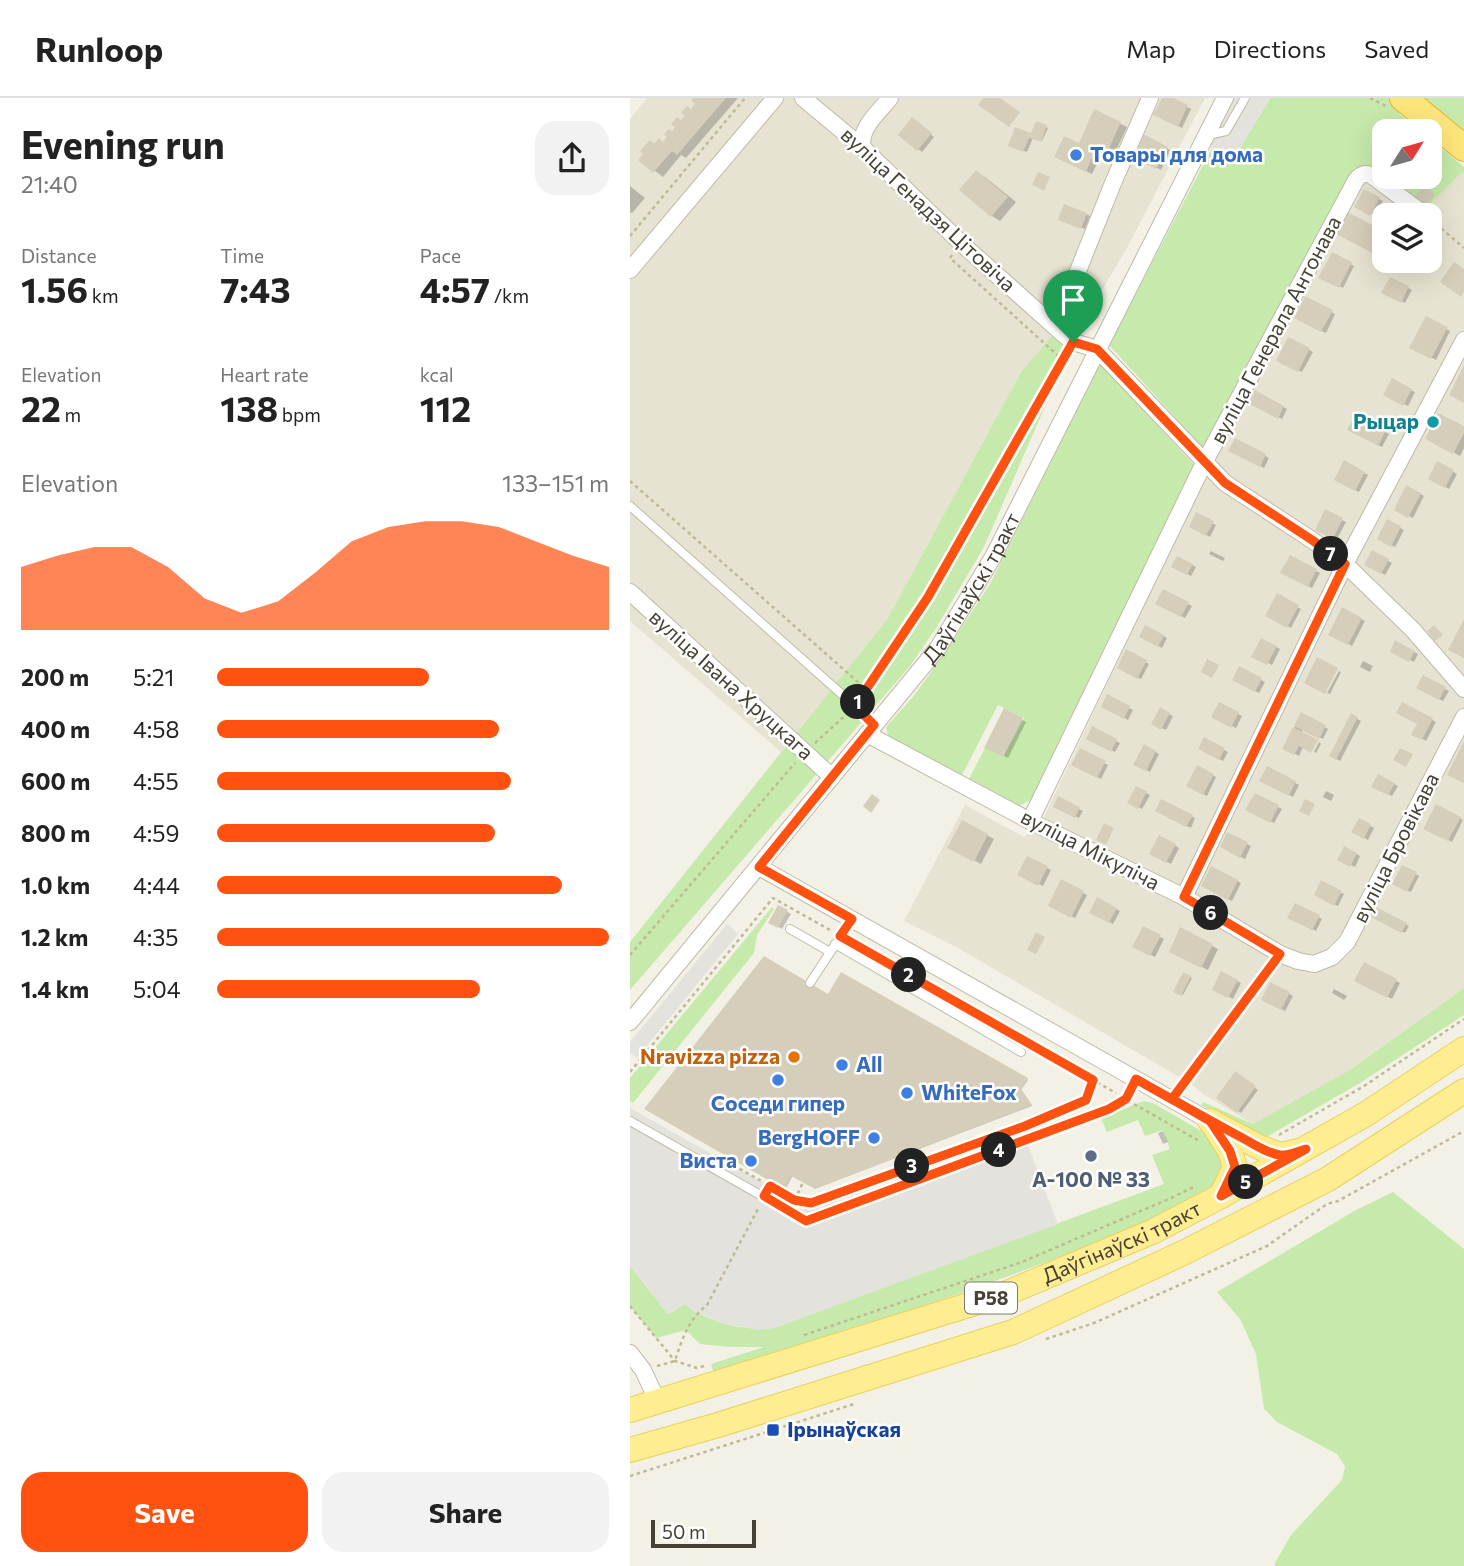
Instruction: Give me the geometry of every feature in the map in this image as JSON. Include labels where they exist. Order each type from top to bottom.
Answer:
[{"type":"highway","points":[[1403,98],[1464,148]]},
{"type":"main road","name":"Даўгінаўскі тракт","points":[[630,1410],[1007,1293],[1154,1231],[1211,1189],[1306,1149],[1366,1114],[1464,1049]]},
{"type":"main road","name":"Даўгінаўскі тракт","points":[[630,1450],[1013,1332],[1183,1253],[1328,1179],[1459,1096]]},
{"type":"main road","points":[[1208,1133],[1280,1155],[1306,1149]]},
{"type":"main road","points":[[1208,1133],[1230,1151],[1235,1167],[1211,1189]]},
{"type":"main road","points":[[658,1402],[671,1438]]},
{"type":"street","points":[[630,270],[775,98]]},
{"type":"street","name":"вуліца Генадзя Цітовіча","points":[[803,98],[863,148],[962,244],[1073,342],[1097,349]]},
{"type":"street","points":[[863,148],[863,133],[890,98]]},
{"type":"street","points":[[1070,291],[1150,98]]},
{"type":"street","name":"Даўгінаўскі тракт","points":[[630,1022],[938,648],[979,583],[1225,98]]},
{"type":"street","name":"вуліца Генерала Антонава","points":[[1030,821],[1205,463],[1349,192],[1360,175],[1371,175],[1408,203]]},
{"type":"street","points":[[1184,897],[1345,564],[1464,340]]},
{"type":"street","points":[[1097,349],[1225,483],[1345,564],[1413,630],[1464,689]]},
{"type":"street","name":"вуліца Івана Хруцкага","points":[[630,593],[832,777]]},
{"type":"street","name":"вуліца Бровікава","points":[[1348,942],[1464,718]]},
{"type":"street","name":"вуліца Мікуліча","points":[[871,729],[1030,821],[1184,897],[1280,954],[1314,964],[1332,957],[1348,942]]},
{"type":"street","points":[[759,867],[1172,1099],[1208,1133]]},
{"type":"street","points":[[630,1353],[643,1370],[658,1402]]},
{"type":"lane","points":[[1205,136],[1226,131],[1245,98]]},
{"type":"lane","points":[[630,506],[855,706],[871,729]]},
{"type":"lane","points":[[810,983],[852,919]]},
{"type":"lane","points":[[790,929],[833,948],[1021,1052]]},
{"type":"lane","points":[[630,1121],[806,1221],[1109,1109],[1126,1099],[1136,1079]]},
{"type":"path","points":[[630,236],[746,98]]},
{"type":"path","points":[[1442,230],[1464,248]]},
{"type":"path","points":[[630,955],[805,752],[855,706],[867,690],[928,597],[1086,320],[1064,303],[1070,291]]},
{"type":"path","points":[[630,481],[867,690]]},
{"type":"path","points":[[630,1072],[773,898],[840,936]]},
{"type":"path","points":[[1172,1099],[1280,954]]},
{"type":"path","points":[[1259,1147],[1364,1086],[1464,1019]]},
{"type":"path","points":[[1021,1039],[1126,1099],[1208,1133]]},
{"type":"path","points":[[712,1153],[794,1200],[811,1203],[1025,1126],[1086,1100],[1093,1080]]},
{"type":"path","points":[[794,1200],[803,1182]]},
{"type":"path","points":[[804,1335],[1022,1262],[1171,1198],[1211,1189]]},
{"type":"path","points":[[675,1361],[686,1330],[696,1314],[707,1305],[764,1196]]},
{"type":"path","points":[[630,1306],[675,1361],[697,1368],[711,1363]]},
{"type":"path","points":[[630,1475],[812,1418]]},
{"type":"shaded area","points":[[647,98],[1205,98],[1127,248],[1088,314],[1051,361],[1021,372],[888,618],[781,752],[630,621],[630,119]]},
{"type":"shaded area","points":[[1234,98],[1270,98],[1235,157],[1212,148],[1210,141]]},
{"type":"shaded area","points":[[1462,172],[1464,174],[1464,988],[1353,1068],[1253,1124],[1193,1085],[958,948],[904,921],[965,805],[1024,837],[1042,821],[1213,461],[1358,186],[1371,181],[1372,189],[1383,189],[1403,203],[1372,203],[1372,273],[1442,273],[1442,203],[1432,203]]},
{"type":"shaded area","points":[[727,924],[738,934],[637,1058],[630,1053],[630,1042]]},
{"type":"shaded area","points":[[630,1108],[794,1200],[811,1203],[1021,1127],[1058,1224],[774,1328],[759,1330],[725,1324],[696,1313],[685,1304],[668,1314],[630,1266]]},
{"type":"green space","points":[[1270,98],[1389,98],[1405,119],[1372,119],[1372,172],[1366,167],[1354,169],[1205,450],[1109,345],[1212,148],[1235,157]]},
{"type":"green space","points":[[1414,98],[1464,98],[1464,137]]},
{"type":"green space","points":[[1442,149],[1464,167],[1464,174],[1462,172],[1432,203],[1406,203],[1391,189],[1442,189]]},
{"type":"green space","points":[[1063,334],[1073,342],[984,547],[936,628],[910,666],[630,990],[630,942],[888,618],[1021,372],[1052,336]]},
{"type":"green space","points":[[1100,363],[1195,466],[1037,797],[1016,807],[969,779],[985,748],[1003,757],[1024,718],[998,705],[961,777],[889,738],[886,727],[913,697],[945,653],[990,584]]},
{"type":"green space","points":[[772,907],[774,909],[757,935],[754,953],[633,1103],[630,1101],[630,1078]]},
{"type":"green space","points":[[1464,988],[1464,1015],[1360,1083],[1265,1138],[1201,1105],[1203,1102],[1253,1124],[1353,1068]]},
{"type":"green space","points":[[1144,1101],[1153,1103],[1222,1143],[1224,1180],[1166,1211],[1074,1251],[948,1298],[714,1374],[711,1364],[764,1347],[700,1344],[686,1330],[656,1338],[630,1306],[630,1266],[668,1314],[685,1304],[715,1321],[751,1328],[774,1328],[1164,1184],[1152,1155],[1170,1149],[1163,1130],[1145,1136],[1138,1120],[1107,1132],[1101,1118]]},
{"type":"green space","points":[[1393,1192],[1464,1249],[1464,1566],[1275,1566],[1291,1535],[1342,1480],[1345,1466],[1337,1454],[1277,1422],[1264,1409],[1256,1354],[1240,1319],[1217,1292],[1356,1210]]},
{"type":"building","points":[[726,98],[677,155],[672,151],[653,173],[638,160],[643,154],[640,151],[650,140],[654,144],[659,138],[663,142],[667,137],[664,134],[675,127],[671,124],[677,117],[681,120],[685,116],[681,113],[687,106],[691,109],[695,104],[691,100]]},
{"type":"building","points":[[983,98],[1000,98],[1020,112],[1009,127],[978,105]]},
{"type":"building","points":[[1162,98],[1174,98],[1188,105],[1178,127],[1153,115]]},
{"type":"building","points":[[1094,109],[1121,122],[1106,155],[1095,151],[1086,172],[1054,157],[1064,136],[1079,143]]},
{"type":"building","points":[[912,117],[932,133],[917,151],[898,135]]},
{"type":"building","points":[[1036,121],[1047,125],[1041,142],[1029,138],[1023,152],[1008,146],[1015,127],[1031,133]]},
{"type":"building","points":[[1143,134],[1168,147],[1156,169],[1132,157]]},
{"type":"building","points":[[976,170],[1008,197],[991,217],[959,190]]},
{"type":"building","points":[[1038,172],[1050,177],[1044,191],[1032,185]]},
{"type":"building","points":[[1364,189],[1380,197],[1377,203],[1372,203],[1370,216],[1354,207]]},
{"type":"building","points":[[1421,189],[1429,189],[1435,195],[1428,203],[1422,203],[1415,196]]},
{"type":"building","points":[[1064,204],[1087,213],[1081,229],[1058,220]]},
{"type":"building","points":[[1347,212],[1372,225],[1372,253],[1336,234]]},
{"type":"building","points":[[1332,252],[1352,262],[1339,288],[1318,278]]},
{"type":"building","points":[[1454,262],[1464,269],[1464,292],[1461,297],[1440,282]]},
{"type":"building","points":[[1390,277],[1409,286],[1401,303],[1381,293]]},
{"type":"building","points":[[1305,296],[1333,310],[1321,332],[1294,318]]},
{"type":"building","points":[[1426,316],[1448,327],[1431,359],[1409,348]]},
{"type":"building","points":[[1288,337],[1310,348],[1298,372],[1276,361]]},
{"type":"building","points":[[1464,365],[1464,403],[1449,395]]},
{"type":"building","points":[[1392,378],[1412,389],[1403,406],[1383,395]]},
{"type":"building","points":[[1255,390],[1284,406],[1278,419],[1248,403]]},
{"type":"building","points":[[1438,413],[1464,426],[1464,433],[1453,454],[1425,439]]},
{"type":"building","points":[[1356,414],[1386,430],[1378,446],[1347,430]]},
{"type":"building","points":[[1235,438],[1266,454],[1260,467],[1228,451]]},
{"type":"building","points":[[1344,460],[1365,472],[1355,491],[1334,480]]},
{"type":"building","points":[[1437,461],[1454,470],[1445,488],[1428,479]]},
{"type":"building","points":[[1406,485],[1421,493],[1408,518],[1394,510]]},
{"type":"building","points":[[1325,509],[1343,518],[1333,539],[1315,530]]},
{"type":"building","points":[[1196,512],[1214,521],[1206,536],[1189,527]]},
{"type":"building","points":[[1387,519],[1401,526],[1391,547],[1377,539]]},
{"type":"building","points":[[1372,550],[1389,559],[1381,574],[1364,565]]},
{"type":"building","points":[[1290,555],[1317,569],[1308,587],[1280,573]]},
{"type":"building","points":[[1177,556],[1193,564],[1187,575],[1171,567]]},
{"type":"building","points":[[1163,589],[1189,602],[1181,617],[1155,604]]},
{"type":"building","points":[[1277,593],[1299,605],[1287,628],[1265,616]]},
{"type":"building","points":[[1342,607],[1362,618],[1348,645],[1328,635]]},
{"type":"building","points":[[1464,619],[1464,658],[1448,650]]},
{"type":"building","points":[[1145,625],[1164,635],[1158,647],[1139,637]]},
{"type":"building","points":[[1434,625],[1443,635],[1435,641],[1427,631]]},
{"type":"building","points":[[1261,638],[1277,646],[1267,665],[1251,657]]},
{"type":"building","points":[[1395,640],[1415,651],[1409,662],[1390,652]]},
{"type":"building","points":[[1126,649],[1147,660],[1137,679],[1117,668]]},
{"type":"building","points":[[1317,657],[1338,668],[1325,694],[1304,683]]},
{"type":"building","points":[[1207,659],[1219,665],[1212,678],[1201,672]]},
{"type":"building","points":[[1239,666],[1262,678],[1255,692],[1232,680]]},
{"type":"building","points":[[1423,675],[1446,687],[1439,700],[1416,688]]},
{"type":"building","points":[[1107,694],[1130,706],[1124,719],[1101,707]]},
{"type":"building","points":[[1219,702],[1239,712],[1231,728],[1211,717]]},
{"type":"building","points":[[1402,702],[1433,718],[1422,740],[1411,735],[1417,724],[1396,713]]},
{"type":"building","points":[[1160,707],[1170,713],[1161,730],[1151,724]]},
{"type":"building","points":[[1004,708],[1023,718],[1003,757],[984,748]]},
{"type":"building","points":[[1301,712],[1326,725],[1319,739],[1294,726]]},
{"type":"building","points":[[1351,713],[1358,717],[1336,760],[1329,756]]},
{"type":"building","points":[[1092,726],[1117,739],[1111,752],[1086,739]]},
{"type":"building","points":[[1293,727],[1318,740],[1311,753],[1299,746],[1294,755],[1282,749]]},
{"type":"building","points":[[1204,737],[1225,748],[1219,760],[1198,749]]},
{"type":"building","points":[[1464,741],[1464,783],[1447,775]]},
{"type":"building","points":[[1144,744],[1156,751],[1146,771],[1133,765]]},
{"type":"building","points":[[1080,748],[1106,761],[1097,778],[1071,765]]},
{"type":"building","points":[[1400,748],[1413,754],[1406,767],[1393,760]]},
{"type":"building","points":[[1197,765],[1214,774],[1203,795],[1186,786]]},
{"type":"building","points":[[1267,766],[1296,781],[1289,796],[1259,781]]},
{"type":"building","points":[[1378,774],[1395,783],[1388,795],[1371,787]]},
{"type":"building","points":[[1136,786],[1147,791],[1138,809],[1127,803]]},
{"type":"building","points":[[1255,793],[1279,805],[1270,823],[1245,810]]},
{"type":"building","points":[[872,794],[880,800],[871,813],[863,806]]},
{"type":"building","points":[[1058,796],[1080,807],[1075,818],[1053,807]]},
{"type":"building","points":[[1161,799],[1193,815],[1186,827],[1155,811]]},
{"type":"building","points":[[1305,799],[1315,804],[1309,816],[1299,811]]},
{"type":"building","points":[[1436,804],[1461,817],[1448,841],[1423,829]]},
{"type":"building","points":[[1359,818],[1371,824],[1364,839],[1351,832]]},
{"type":"building","points":[[962,820],[988,834],[974,862],[947,848]]},
{"type":"building","points":[[1104,823],[1114,828],[1106,845],[1096,840]]},
{"type":"building","points":[[1227,832],[1248,842],[1240,858],[1220,847]]},
{"type":"building","points":[[1159,835],[1176,844],[1166,863],[1149,854]]},
{"type":"building","points":[[1344,846],[1357,853],[1350,867],[1337,860]]},
{"type":"building","points":[[1027,856],[1048,866],[1038,886],[1017,875]]},
{"type":"building","points":[[1402,865],[1417,872],[1407,892],[1392,884]]},
{"type":"building","points":[[1211,866],[1238,880],[1228,900],[1201,886]]},
{"type":"building","points":[[1061,879],[1084,891],[1071,918],[1048,906]]},
{"type":"building","points":[[1321,880],[1342,891],[1334,906],[1314,895]]},
{"type":"building","points":[[1097,897],[1117,908],[1109,923],[1089,913]]},
{"type":"building","points":[[1295,903],[1320,915],[1312,930],[1287,918]]},
{"type":"building","points":[[778,905],[788,910],[778,928],[768,923]]},
{"type":"building","points":[[1376,907],[1407,923],[1401,933],[1371,917]]},
{"type":"building","points":[[1143,926],[1161,935],[1150,956],[1132,947]]},
{"type":"building","points":[[1180,927],[1213,944],[1201,968],[1169,952]]},
{"type":"building","points":[[1036,932],[1045,937],[1036,954],[1027,950]]},
{"type":"building","name":"All","points":[[764,956],[828,994],[841,972],[1028,1078],[1021,1089],[1032,1105],[815,1189],[791,1176],[784,1189],[644,1109]]},
{"type":"building","points":[[1364,962],[1397,979],[1387,998],[1354,981]]},
{"type":"building","points":[[1221,971],[1238,980],[1228,998],[1212,990]]},
{"type":"building","points":[[1183,972],[1191,976],[1181,996],[1173,992]]},
{"type":"building","points":[[1270,982],[1290,992],[1281,1010],[1261,1000]]},
{"type":"building","points":[[1235,1071],[1256,1086],[1237,1113],[1216,1098]]},
{"type":"place","name":"Товары для дома","points":[[1076,155]]},
{"type":"place","name":"Рыцар","points":[[1433,422]]},
{"type":"place","name":"Nravizza pizza","points":[[794,1057]]},
{"type":"place","name":"All","points":[[842,1065]]},
{"type":"place","name":"Соседи гипер","points":[[778,1080]]},
{"type":"place","name":"WhiteFox","points":[[907,1093]]},
{"type":"place","name":"BergHOFF","points":[[874,1138]]},
{"type":"place","name":"А-100 № 33","points":[[1091,1156]]},
{"type":"place","name":"Виста","points":[[751,1161]]},
{"type":"place","name":"Ірынаўская","points":[[773,1430]]},
{"type":"route","points":[[1073,342],[928,597],[855,706],[874,725],[759,867],[852,919],[840,936],[1093,1080],[1086,1100],[1025,1126],[811,1203],[794,1200],[770,1186],[764,1196],[806,1221],[1109,1109],[1126,1099],[1136,1079],[1210,1121],[1259,1147],[1280,1155],[1306,1149],[1221,1196],[1235,1167],[1230,1151],[1210,1121],[1172,1099],[1280,954],[1184,897],[1345,564],[1225,483],[1097,349],[1073,342]]}]
